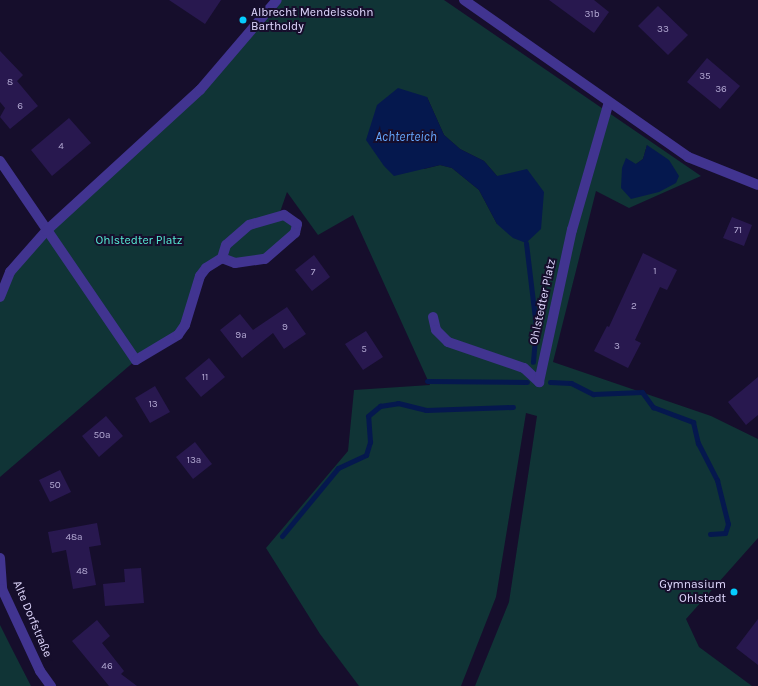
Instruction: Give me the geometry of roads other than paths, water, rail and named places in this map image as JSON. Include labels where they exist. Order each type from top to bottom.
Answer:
[{"type":"street","points":[[0,296],[10,272],[46,231],[200,90],[277,0]]},
{"type":"street","points":[[464,0],[688,157],[758,185]]},
{"type":"street","name":"Ohlstedter Platz","points":[[433,317],[436,330],[448,342],[524,368],[539,382],[572,230],[608,102]]},
{"type":"street","points":[[0,161],[46,231],[136,360],[178,335],[185,325],[200,276],[222,258],[226,245],[249,225],[284,215],[297,224],[296,233],[265,259],[235,263],[222,258]]},
{"type":"street","name":"Alte Dorfstraße","points":[[0,558],[1,590],[40,670],[51,686]]},
{"type":"water","name":"Achterteich","points":[[398,88],[427,97],[444,135],[460,149],[484,161],[497,176],[527,169],[544,192],[541,229],[526,243],[513,238],[497,224],[479,190],[452,168],[440,165],[394,176],[384,166],[366,140],[377,105]]},
{"type":"water","points":[[647,145],[669,160],[679,176],[676,183],[659,192],[631,199],[621,188],[622,168],[626,158],[636,164],[643,159]]},
{"type":"waterway","points":[[526,243],[536,327],[533,362]]},
{"type":"waterway","points":[[427,381],[527,382]]},
{"type":"waterway","points":[[550,382],[571,383],[593,394],[642,392],[653,407],[693,422],[698,443],[717,480],[728,524],[725,533],[710,534]]},
{"type":"waterway","points":[[282,536],[338,468],[366,455],[370,442],[368,416],[380,406],[398,403],[426,410],[513,407]]},
{"type":"place","name":"Albrecht Mendelssohn Bartholdy","points":[[243,20]]},
{"type":"place","name":"Gymnasium Ohlstedt","points":[[734,592]]}]
